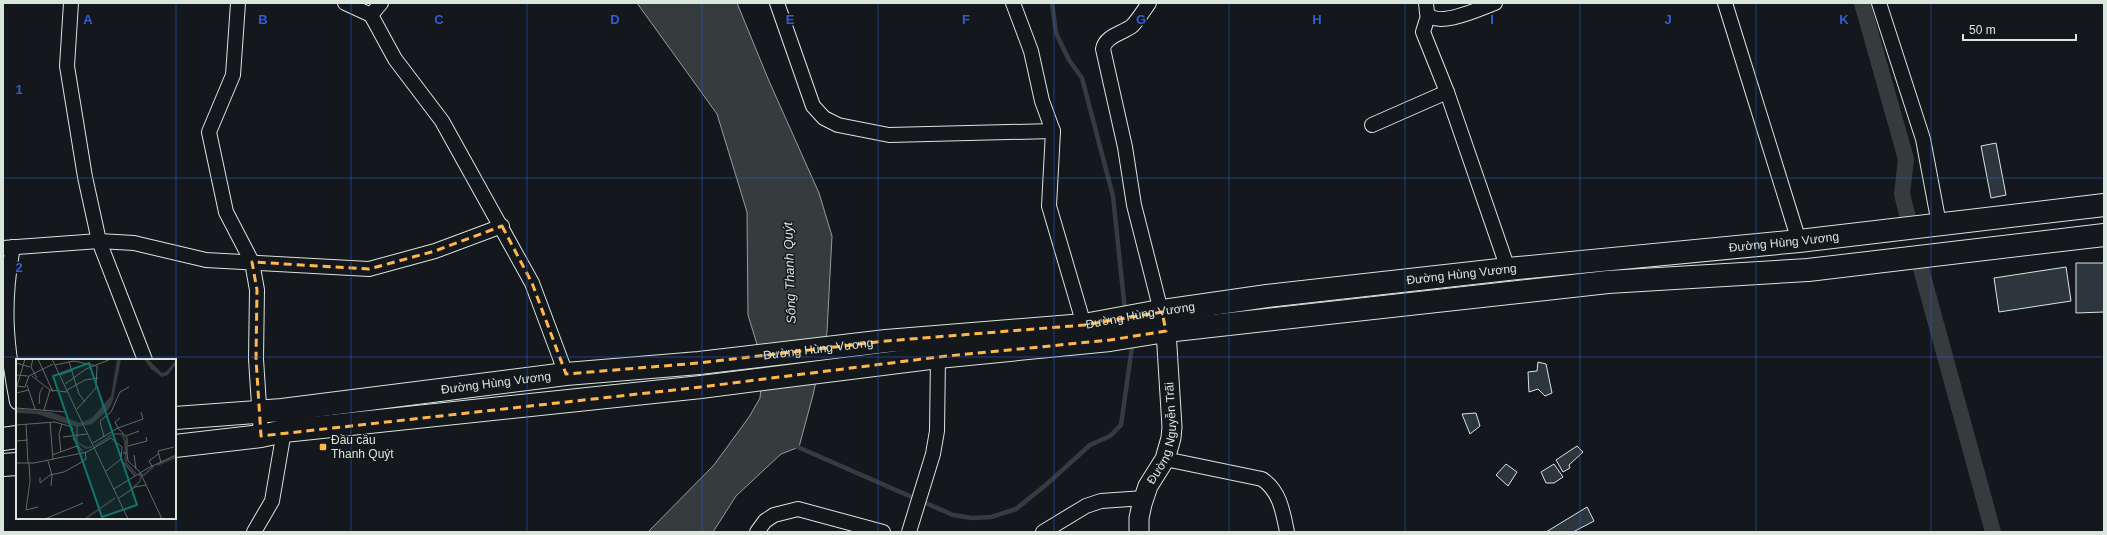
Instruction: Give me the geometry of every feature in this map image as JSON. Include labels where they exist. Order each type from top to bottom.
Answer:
[{"type":"highway","name":"Đường Hùng Vương","points":[[176,418],[258,412],[283,420],[701,387],[938,357],[1159,319],[1267,296],[1508,269],[1800,241],[2104,205]]},
{"type":"highway","name":"Đường Hùng Vương","points":[[1159,319],[1608,282],[1808,270],[2104,236]]},
{"type":"highway","name":"Đường Hùng Vương","points":[[176,446],[261,436],[283,420],[566,374],[699,363],[886,341],[1099,329]]},
{"type":"highway","points":[[3,439],[16,437]]},
{"type":"highway","points":[[3,465],[16,464]]},
{"type":"street","points":[[71,3],[67,66],[85,177],[99,241],[145,359]]},
{"type":"street","points":[[238,3],[233,75],[209,132],[226,212],[252,262],[257,290],[256,359],[258,412],[261,436]]},
{"type":"street","points":[[345,3],[371,15],[395,59],[442,121],[502,226],[532,283],[566,374]]},
{"type":"street","points":[[371,15],[381,3]]},
{"type":"street","points":[[777,3],[813,106],[824,118],[838,125],[888,135],[914,136],[1053,131]]},
{"type":"street","points":[[1013,3],[1031,51],[1042,101],[1053,131],[1049,206],[1099,329]]},
{"type":"street","points":[[1149,3],[1132,26],[1109,39],[1104,45],[1103,49],[1124,147],[1134,205],[1159,319]]},
{"type":"street","points":[[1427,9],[1437,20],[1456,17],[1495,3]]},
{"type":"street","points":[[1726,3],[1800,241]]},
{"type":"street","points":[[1879,3],[1923,139],[1939,224]]},
{"type":"street","points":[[1427,9],[1423,32],[1447,92],[1508,269]]},
{"type":"street","points":[[1372,125],[1447,92]]},
{"type":"street","points":[[16,396],[6,335],[8,247],[99,241],[134,244],[206,260],[369,269],[435,251],[502,226]]},
{"type":"street","name":"Đường Nguyễn Trãi","points":[[1139,532],[1139,518],[1148,486],[1165,459],[1171,438],[1172,426],[1159,319]]},
{"type":"street","points":[[909,532],[924,484],[937,431],[938,357]]},
{"type":"street","points":[[254,532],[272,501],[283,420]]},
{"type":"street","points":[[1165,459],[1262,479],[1273,488],[1283,508],[1287,532]]},
{"type":"street","points":[[1046,531],[1086,506],[1121,499],[1144,498]]},
{"type":"street","points":[[757,532],[765,521],[774,515],[798,509],[883,532]]},
{"type":"highlighted area","points":[[502,226],[532,283],[566,374],[699,363],[886,341],[1084,325],[1162,312],[1166,331],[1110,340],[938,357],[701,387],[261,436],[256,359],[257,290],[252,262],[369,269],[435,251]]},
{"type":"water","name":"Sông Thanh Quýt","points":[[637,3],[737,3],[769,81],[819,193],[832,236],[827,332],[813,395],[799,447],[781,454],[736,496],[713,532],[648,532],[714,465],[749,417],[760,398],[763,364],[748,315],[747,212],[717,114]]},
{"type":"building","points":[[1996,143],[2006,195],[1991,198],[1981,146]]},
{"type":"building","points":[[2076,263],[2104,263],[2104,312],[2076,313]]},
{"type":"building","points":[[2066,267],[2071,301],[1999,312],[1994,278]]},
{"type":"building","points":[[1538,362],[1546,364],[1552,393],[1545,396],[1538,389],[1529,392],[1528,372],[1537,371]]},
{"type":"building","points":[[1476,413],[1480,426],[1470,434],[1462,414]]},
{"type":"building","points":[[1577,446],[1583,452],[1569,465],[1570,468],[1563,472],[1556,460]]},
{"type":"building","points":[[1506,464],[1517,472],[1508,486],[1496,475]]},
{"type":"building","points":[[1554,464],[1563,477],[1554,483],[1546,483],[1541,472]]},
{"type":"building","points":[[1587,507],[1594,521],[1573,532],[1546,532]]},
{"type":"waterway","points":[[1052,3],[1056,33],[1069,60],[1082,78],[1113,196],[1125,311]]},
{"type":"waterway","points":[[1862,3],[1906,159],[1902,194],[1909,222]]},
{"type":"waterway","points":[[1920,265],[1993,532]]},
{"type":"waterway","points":[[793,445],[953,515],[972,518],[991,517],[1016,509],[1047,484],[1090,445],[1110,436],[1121,425],[1132,347],[1131,342]]},
{"type":"place","name":"Đầu cầu Thanh Quýt","points":[[323,447]]}]
